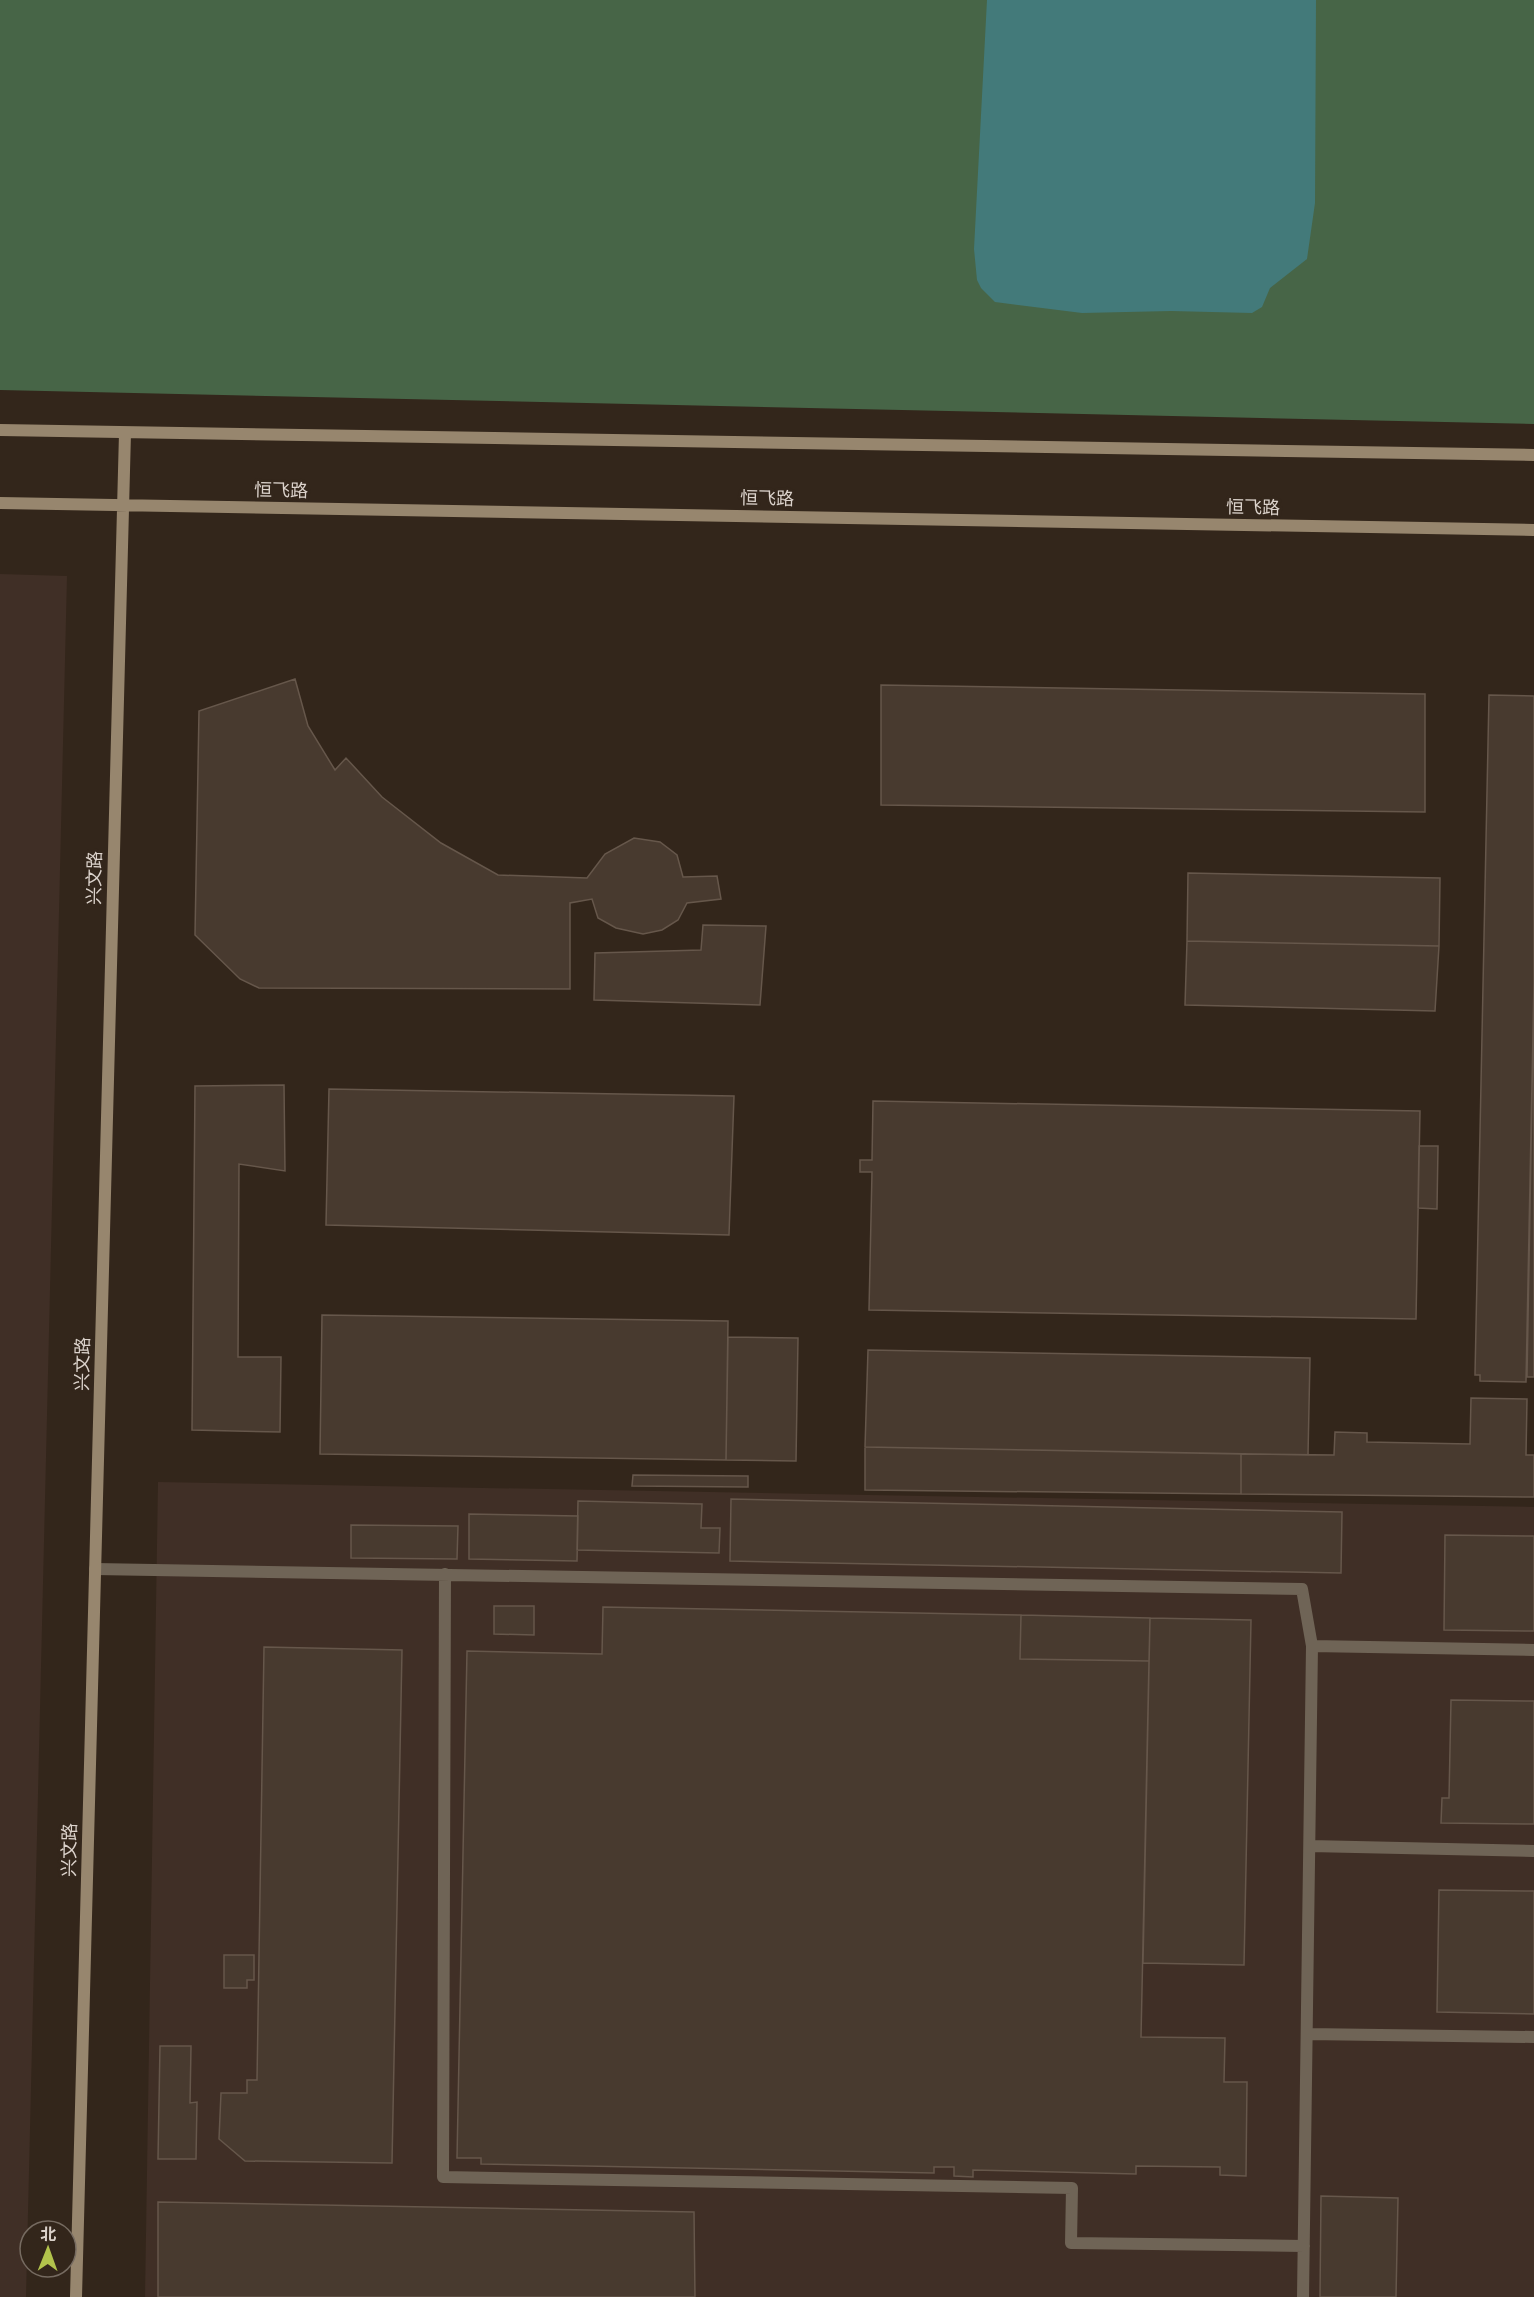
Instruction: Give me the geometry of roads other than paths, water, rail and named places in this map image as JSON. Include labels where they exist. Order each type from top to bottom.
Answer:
[{"type":"main road","points":[[0,430],[1534,455]]},
{"type":"main road","name":"兴文路","points":[[76,2297],[125,433]]},
{"type":"main road","name":"恒飞路","points":[[0,502],[1534,530]]},
{"type":"lane","points":[[95,1569],[1302,1589],[1312,1646],[1303,2297]]},
{"type":"lane","points":[[445,1574],[443,2177],[1072,2188],[1071,2243],[1304,2246]]},
{"type":"lane","points":[[1312,1646],[1534,1650]]},
{"type":"lane","points":[[1310,1846],[1534,1851]]},
{"type":"lane","points":[[1307,2034],[1534,2037]]},
{"type":"water","points":[[987,0],[1316,0],[1315,203],[1307,259],[1270,288],[1262,307],[1252,313],[1171,311],[1082,313],[995,302],[981,288],[977,280],[974,249]]}]
